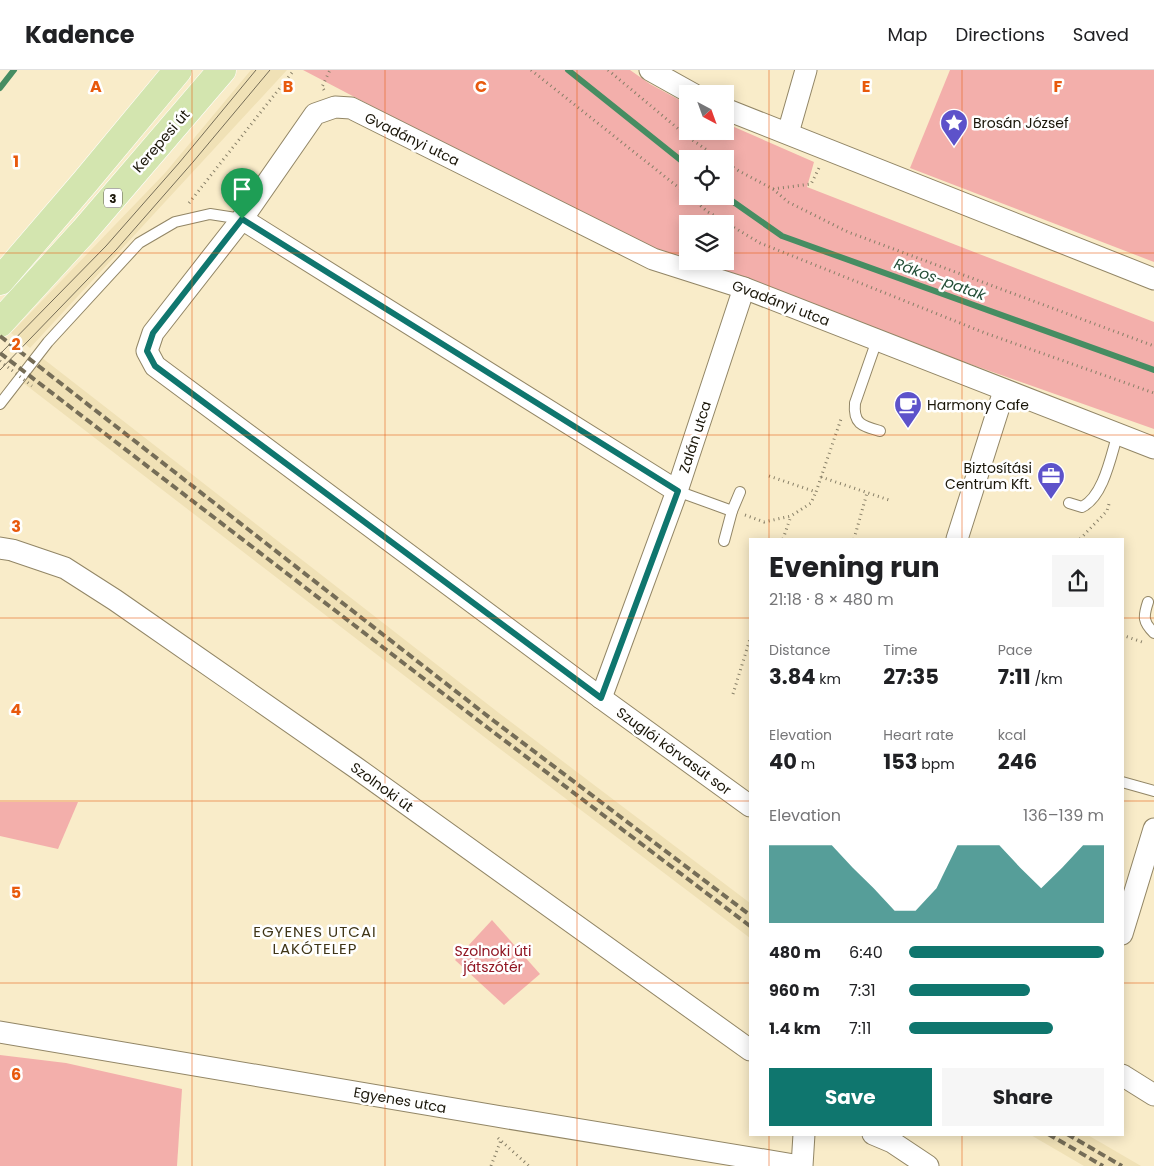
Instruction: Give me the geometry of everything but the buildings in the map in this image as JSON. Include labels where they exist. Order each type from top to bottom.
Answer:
[{"type":"main road","name":"3","points":[[0,281],[178,70]]},
{"type":"main road","name":"Kerepesi út","points":[[0,323],[84,231],[222,70]]},
{"type":"street","points":[[650,70],[679,86]]},
{"type":"street","points":[[788,132],[806,70]]},
{"type":"street","name":"Gvadányi utca","points":[[242,219],[315,114],[335,107],[351,108],[653,259],[744,288],[1154,448]]},
{"type":"street","points":[[734,112],[788,132],[1154,280]]},
{"type":"street","points":[[242,219],[678,491]]},
{"type":"street","name":"Szuglói körvasút sor","points":[[242,219],[153,333],[147,351],[155,366],[601,698],[749,805]]},
{"type":"street","name":"Zalán utca","points":[[601,698],[678,491],[744,288]]},
{"type":"street","points":[[957,538],[1004,390]]},
{"type":"street","name":"Szolnoki út","points":[[0,548],[12,550],[65,568],[115,600],[363,773],[749,1049]]},
{"type":"street","points":[[1124,927],[1154,829]]},
{"type":"street","name":"Egyenes utca","points":[[0,1032],[487,1115],[801,1166]]},
{"type":"street","points":[[1124,1076],[1154,1095]]},
{"type":"street","points":[[801,1166],[804,1136]]},
{"type":"street","points":[[878,1136],[892,1142],[928,1166]]},
{"type":"lane","points":[[0,404],[48,342],[138,243],[175,222],[210,214],[242,219]]},
{"type":"lane","points":[[877,340],[855,403],[854,413],[856,420],[863,426],[880,431]]},
{"type":"lane","points":[[1069,503],[1082,507],[1090,503],[1101,486],[1118,433]]},
{"type":"lane","points":[[678,491],[732,511]]},
{"type":"lane","points":[[724,541],[732,511],[740,492]]},
{"type":"lane","points":[[1148,602],[1144,615],[1147,625],[1154,633]]},
{"type":"lane","points":[[1124,783],[1154,791]]},
{"type":"path","points":[[175,222],[294,70]]},
{"type":"path","points":[[531,70],[679,189]]},
{"type":"path","points":[[608,70],[688,138],[706,150]]},
{"type":"path","points":[[734,168],[773,189],[788,202],[848,232],[1154,346]]},
{"type":"path","points":[[773,189],[812,184]]},
{"type":"path","points":[[699,205],[760,243],[986,333],[1154,393]]},
{"type":"path","points":[[0,361],[32,386]]},
{"type":"path","points":[[732,511],[764,522],[791,516],[811,503],[844,412]]},
{"type":"path","points":[[769,476],[816,492]]},
{"type":"path","points":[[821,477],[892,501]]},
{"type":"path","points":[[854,538],[867,493]]},
{"type":"path","points":[[783,538],[791,516]]},
{"type":"path","points":[[733,694],[749,642]]},
{"type":"path","points":[[496,1136],[529,1166]]},
{"type":"path","points":[[491,1166],[500,1140]]},
{"type":"shaded area","points":[[251,70],[287,70],[30,348],[11,333],[165,173]]},
{"type":"shaded area","points":[[41,357],[499,713],[749,902],[749,937],[483,736],[22,382]]},
{"type":"shaded area","points":[[1032,1136],[1089,1136],[1141,1166],[1084,1166]]},
{"type":"green space","points":[[303,70],[630,70],[650,84],[679,100],[679,140],[734,140],[734,127],[814,162],[807,187],[1154,322],[1154,429],[704,270],[734,270],[734,215],[679,215],[679,261],[591,221]]},
{"type":"green space","points":[[950,70],[1154,70],[1154,262],[910,168]]},
{"type":"green space","points":[[0,802],[78,802],[58,849],[0,836]]},
{"type":"green space","name":"Szolnoki úti játszótér","points":[[492,920],[540,974],[504,1005],[455,960]]},
{"type":"green space","points":[[0,1055],[66,1063],[182,1089],[177,1166],[0,1166]]},
{"type":"waterway","name":"Rákos-patak","points":[[0,88],[14,70]]},
{"type":"waterway","name":"Rákos-patak","points":[[568,70],[679,159]]},
{"type":"waterway","name":"Rákos-patak","points":[[734,202],[782,236],[1154,370]]},
{"type":"tram line","points":[[0,354],[106,246],[179,163],[256,70]]},
{"type":"tram line","points":[[0,370],[116,250],[270,70]]},
{"type":"railway","points":[[0,336],[494,721],[749,914]]},
{"type":"railway","points":[[0,353],[488,728],[749,925]]},
{"type":"railway","points":[[1051,1136],[1103,1166]]},
{"type":"railway","points":[[1070,1136],[1122,1166]]},
{"type":"place","name":"Brosán József","points":[[954,147]]},
{"type":"place","name":"Harmony Cafe","points":[[908,429]]},
{"type":"place","name":"Biztosítási Centrum Kft.","points":[[1051,500]]},
{"type":"district","name":"EGYENES UTCAI LAKÓTELEP","points":[[315,940]]},
{"type":"route","points":[[242,219],[678,491],[601,698],[155,366],[147,351],[153,333],[242,219]]}]
